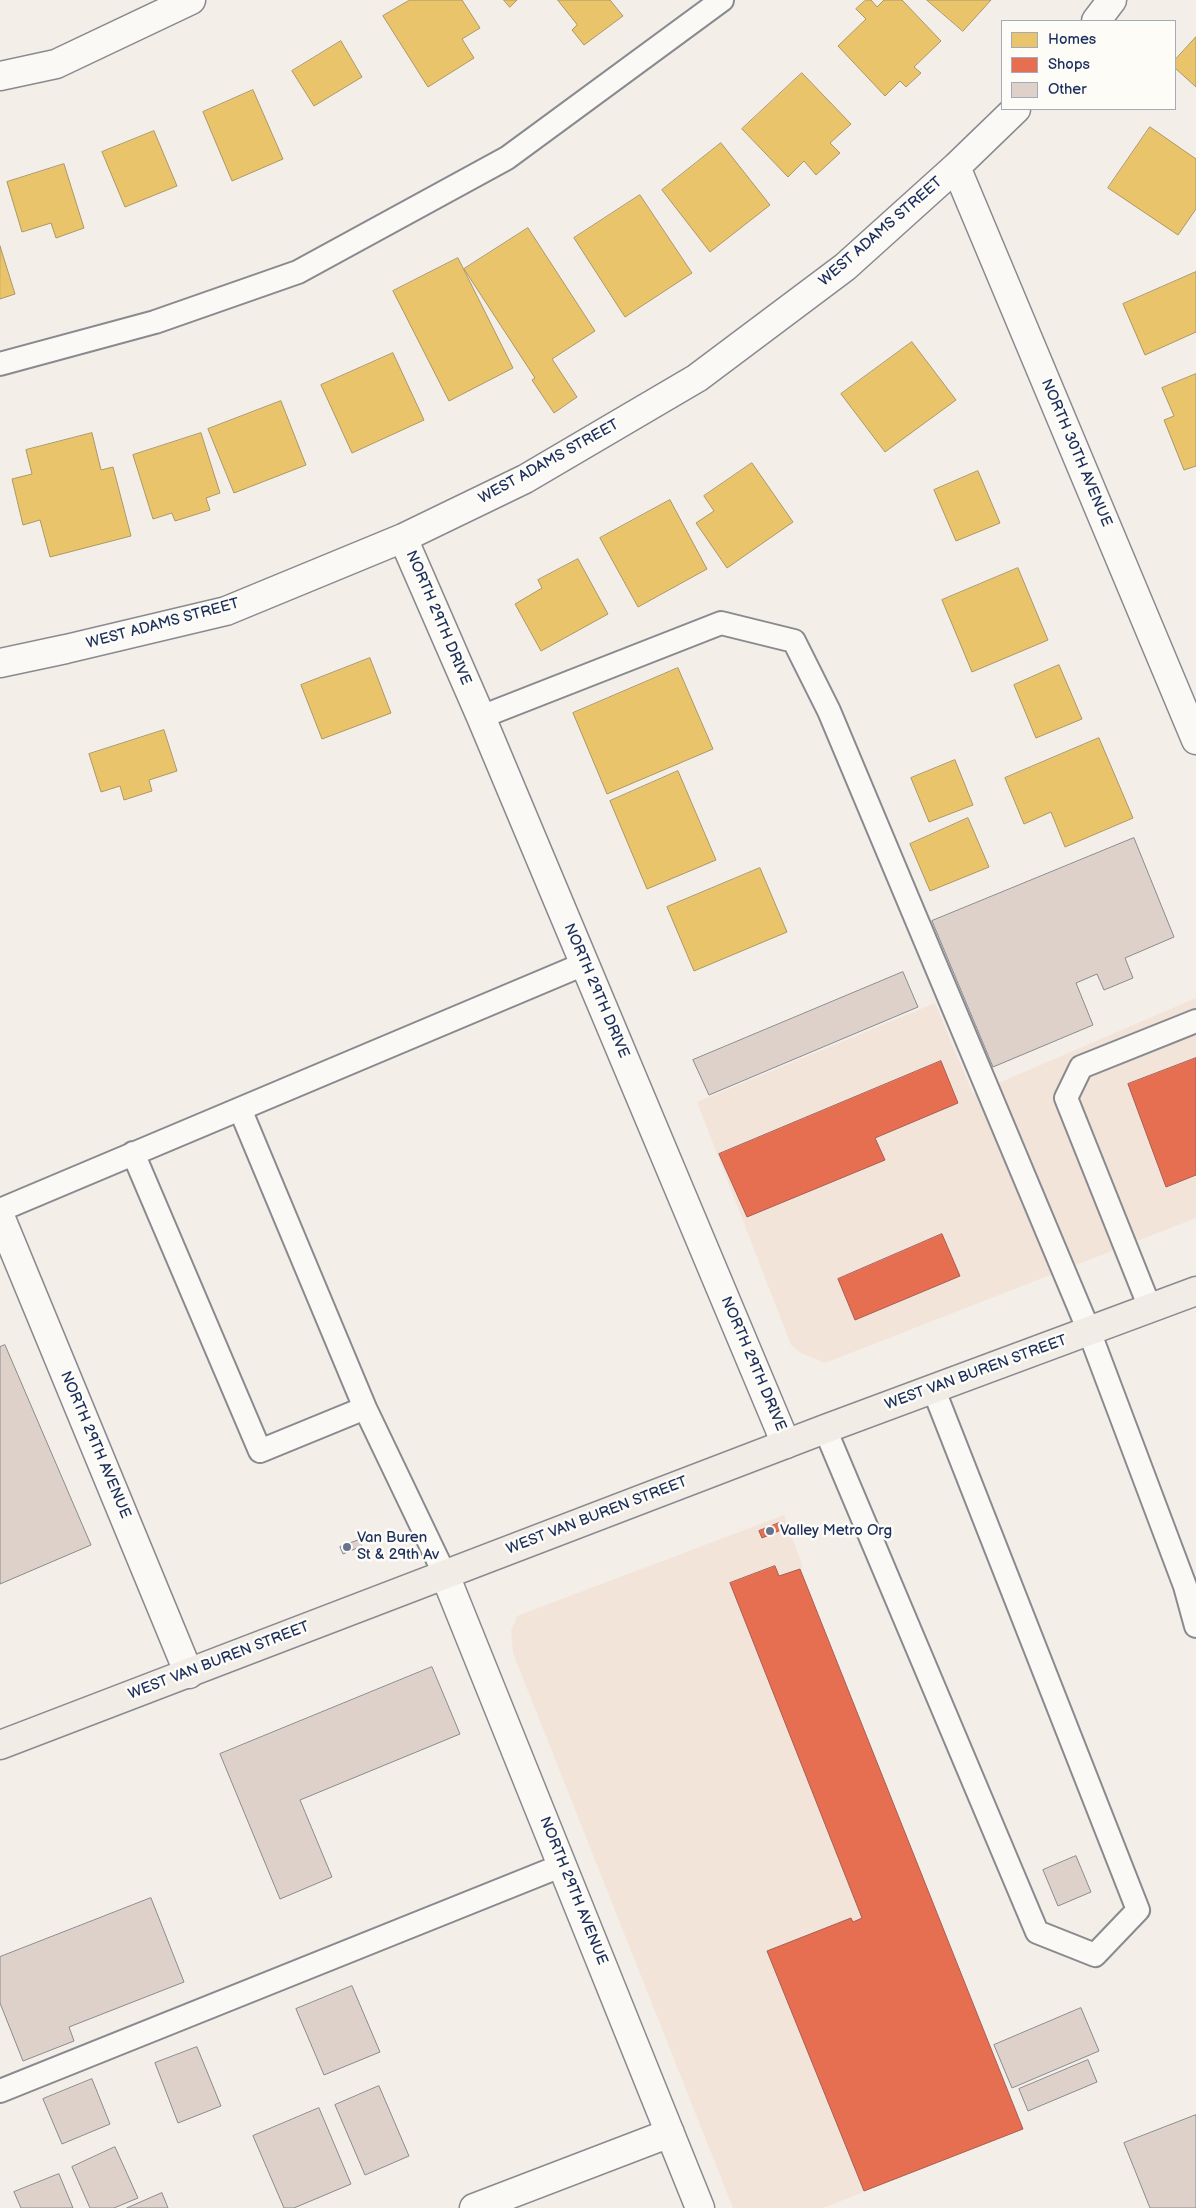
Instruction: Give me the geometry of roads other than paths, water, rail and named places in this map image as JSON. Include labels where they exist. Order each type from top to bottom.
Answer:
[{"type":"main road","name":"WEST VAN BUREN STREET","points":[[0,1745],[189,1674],[825,1428],[1196,1291]]},
{"type":"street","points":[[0,76],[56,64],[190,0]]},
{"type":"street","points":[[1097,20],[1112,0]]},
{"type":"street","name":"WEST ADAMS STREET","points":[[0,663],[226,610],[403,538],[525,479],[697,378],[845,267],[956,167],[1015,110]]},
{"type":"street","name":"NORTH 30TH AVENUE","points":[[956,167],[1196,740]]},
{"type":"street","name":"NORTH 29TH DRIVE","points":[[403,538],[481,717],[786,1444]]},
{"type":"street","name":"NORTH 29TH AVENUE","points":[[0,1216],[189,1674]]},
{"type":"street","name":"NORTH 29TH AVENUE","points":[[445,1575],[700,2208]]},
{"type":"street","points":[[474,2208],[670,2133]]},
{"type":"lane","points":[[0,364],[155,322],[298,272],[507,158],[722,0]]},
{"type":"lane","points":[[481,717],[721,623],[794,641],[829,711],[1089,1331],[1191,1584],[1196,1626]]},
{"type":"lane","points":[[0,1210],[584,964]]},
{"type":"lane","points":[[1150,1308],[1066,1098],[1081,1067],[1196,1021]]},
{"type":"lane","points":[[240,1109],[365,1408],[445,1575]]},
{"type":"lane","points":[[133,1153],[260,1451],[365,1408]]},
{"type":"lane","points":[[825,1428],[1037,1932],[1095,1955],[1138,1910],[933,1388]]},
{"type":"lane","points":[[0,2091],[563,1865]]},
{"type":"place","name":"Valley Metro Org","points":[[770,1531]]},
{"type":"place","name":"Van Buren St & 29th Av","points":[[347,1547]]}]
